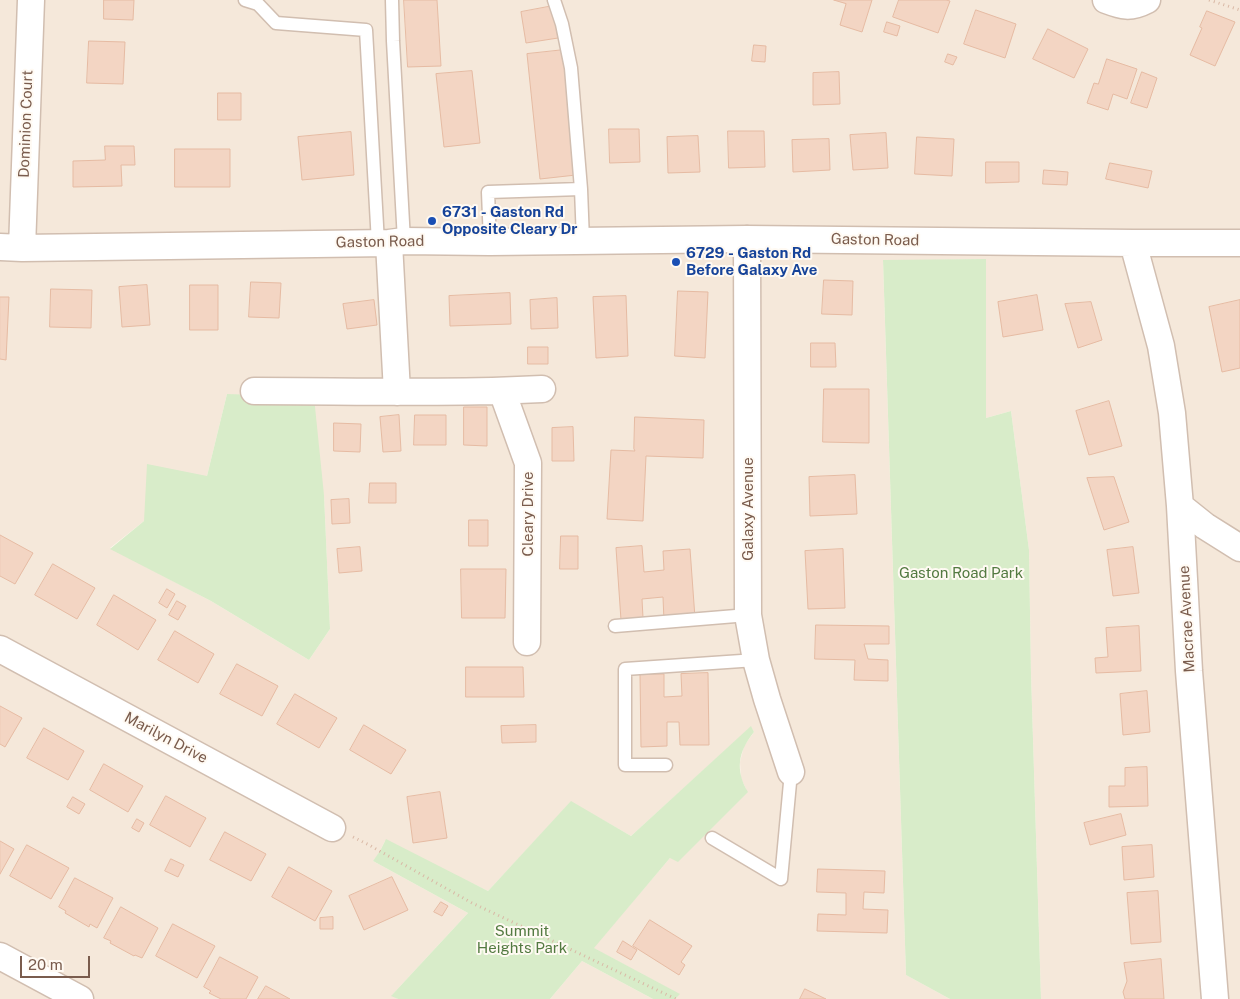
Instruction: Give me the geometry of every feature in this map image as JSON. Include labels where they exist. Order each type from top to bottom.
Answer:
[{"type":"street","name":"Dominion Court","points":[[11,248],[31,0]]},
{"type":"street","points":[[1106,0],[1118,5],[1132,6],[1147,0]]},
{"type":"street","name":"Gaston Road","points":[[11,248],[747,239],[1240,243]]},
{"type":"street","name":"Galaxy Avenue","points":[[747,239],[748,615],[756,660],[791,772]]},
{"type":"street","points":[[391,242],[397,392]]},
{"type":"street","name":"Macrae Avenue","points":[[1133,243],[1163,355],[1172,414],[1180,506],[1189,671],[1215,999]]},
{"type":"street","points":[[254,391],[397,392],[542,389]]},
{"type":"street","name":"Cleary Drive","points":[[502,391],[528,463],[527,642]]},
{"type":"street","points":[[1180,506],[1205,526],[1240,548]]},
{"type":"street","name":"Marilyn Drive","points":[[0,649],[332,828]]},
{"type":"street","points":[[0,956],[80,999]]},
{"type":"lane","points":[[245,0],[258,4],[276,22],[366,30],[391,242]]},
{"type":"lane","points":[[391,242],[392,0]]},
{"type":"lane","points":[[554,0],[562,24],[571,68],[581,189],[583,241]]},
{"type":"lane","points":[[490,242],[488,192],[581,189]]},
{"type":"lane","points":[[615,626],[748,615]]},
{"type":"lane","points":[[666,765],[625,765],[625,669],[756,660]]},
{"type":"lane","points":[[712,838],[781,879],[791,772]]},
{"type":"path","points":[[1208,0],[1240,10]]},
{"type":"path","points":[[332,828],[369,844],[472,903],[676,999]]},
{"type":"shaded area","points":[[0,0],[1240,0],[1240,999],[1041,999],[1029,550],[1011,411],[986,418],[985,259],[883,261],[906,975],[950,999],[675,999],[679,994],[593,948],[670,858],[746,789],[741,778],[740,762],[744,746],[754,732],[751,727],[631,836],[571,802],[488,891],[385,841],[373,861],[468,913],[392,995],[398,999],[0,999]],"holes":[[[227,394],[324,495],[330,629],[309,660],[211,601],[110,548],[207,476]]]},
{"type":"shaded area","points":[[582,961],[653,999],[550,999]]},
{"type":"green space","name":"Gaston Road Park","points":[[986,259],[986,418],[1011,411],[1029,550],[1041,999],[950,999],[906,975],[883,260]]},
{"type":"green space","points":[[227,394],[314,397],[324,495],[330,629],[309,660],[211,601],[110,549],[144,521],[147,464],[207,476]]},
{"type":"green space","name":"Summit Heights Park","points":[[751,726],[754,732],[744,747],[740,761],[741,776],[748,792],[678,862],[670,858],[594,948],[680,994],[675,999],[653,999],[582,961],[550,999],[398,999],[391,996],[468,913],[373,861],[386,839],[488,891],[571,801],[631,836]]},
{"type":"building","points":[[104,0],[134,0],[133,20],[104,19]]},
{"type":"building","points":[[404,0],[437,0],[441,66],[408,67]]},
{"type":"building","points":[[834,0],[872,0],[862,32],[840,25],[846,4]]},
{"type":"building","points":[[899,0],[950,1],[938,33],[893,17]]},
{"type":"building","points":[[553,6],[558,38],[526,43],[521,12]]},
{"type":"building","points":[[976,10],[1016,24],[1005,58],[964,44]]},
{"type":"building","points":[[1207,11],[1235,22],[1215,66],[1190,55]]},
{"type":"building","points":[[887,22],[900,26],[897,36],[884,32]]},
{"type":"building","points":[[1048,29],[1088,49],[1074,78],[1033,59]]},
{"type":"building","points":[[89,41],[125,42],[123,84],[87,83]]},
{"type":"building","points":[[754,45],[766,46],[765,62],[752,61]]},
{"type":"building","points":[[564,50],[576,175],[540,179],[527,54]]},
{"type":"building","points":[[948,54],[957,57],[953,65],[945,62]]},
{"type":"building","points":[[1107,59],[1137,69],[1127,99],[1113,94],[1108,110],[1087,103],[1094,83],[1098,84]]},
{"type":"building","points":[[472,71],[480,143],[444,147],[436,74]]},
{"type":"building","points":[[839,72],[840,104],[813,105],[813,73]]},
{"type":"building","points":[[1142,72],[1157,78],[1147,108],[1131,103]]},
{"type":"building","points":[[218,93],[241,93],[241,120],[218,120]]},
{"type":"building","points":[[609,129],[639,129],[640,162],[610,163]]},
{"type":"building","points":[[728,131],[764,131],[765,167],[729,168]]},
{"type":"building","points":[[351,132],[354,175],[302,180],[298,137]]},
{"type":"building","points":[[886,133],[888,168],[853,170],[850,135]]},
{"type":"building","points":[[698,136],[700,172],[668,173],[667,137]]},
{"type":"building","points":[[917,137],[954,139],[952,176],[915,174]]},
{"type":"building","points":[[829,139],[830,170],[793,172],[792,140]]},
{"type":"building","points":[[105,146],[134,146],[135,165],[121,165],[122,186],[73,187],[73,161],[105,160]]},
{"type":"building","points":[[175,149],[230,149],[230,187],[175,187]]},
{"type":"building","points":[[986,162],[1019,162],[1019,182],[986,183]]},
{"type":"building","points":[[1110,163],[1152,171],[1148,188],[1106,179]]},
{"type":"building","points":[[1044,170],[1068,172],[1067,185],[1043,184]]},
{"type":"building","points":[[824,280],[853,281],[852,315],[822,314]]},
{"type":"building","points":[[251,282],[281,283],[279,318],[249,317]]},
{"type":"building","points":[[147,285],[150,325],[122,327],[119,287]]},
{"type":"building","points":[[190,285],[218,285],[218,330],[190,330]]},
{"type":"building","points":[[51,289],[92,290],[91,328],[50,327]]},
{"type":"building","points":[[678,291],[708,292],[705,358],[675,356]]},
{"type":"building","points":[[510,293],[511,324],[450,326],[449,296]]},
{"type":"building","points":[[1037,295],[1043,330],[1003,337],[998,302]]},
{"type":"building","points":[[626,296],[628,356],[596,358],[593,297]]},
{"type":"building","points":[[0,297],[9,297],[6,360],[0,359]]},
{"type":"building","points":[[557,298],[558,328],[531,329],[530,300]]},
{"type":"building","points":[[374,300],[377,325],[347,329],[343,304]]},
{"type":"building","points":[[1240,300],[1240,368],[1222,372],[1209,307]]},
{"type":"building","points":[[1091,302],[1102,340],[1078,348],[1065,304]]},
{"type":"building","points":[[811,343],[835,343],[836,367],[811,367]]},
{"type":"building","points":[[528,347],[548,347],[548,364],[528,364]]},
{"type":"building","points":[[824,389],[869,389],[869,443],[823,442]]},
{"type":"building","points":[[1109,401],[1122,446],[1089,455],[1076,411]]},
{"type":"building","points":[[464,407],[487,407],[487,446],[464,445]]},
{"type":"building","points":[[399,415],[401,451],[383,452],[380,417]]},
{"type":"building","points":[[415,415],[446,415],[446,445],[414,445]]},
{"type":"building","points":[[635,417],[704,420],[703,458],[646,456],[643,521],[607,519],[611,450],[635,451]]},
{"type":"building","points":[[334,423],[361,424],[360,452],[334,451]]},
{"type":"building","points":[[573,427],[574,461],[552,461],[552,428]]},
{"type":"building","points":[[855,475],[857,514],[810,516],[809,477]]},
{"type":"building","points":[[1114,477],[1129,522],[1104,530],[1087,478]]},
{"type":"building","points":[[370,483],[396,483],[396,503],[369,503]]},
{"type":"building","points":[[349,499],[350,523],[332,524],[331,500]]},
{"type":"building","points":[[469,520],[488,520],[488,546],[469,546]]},
{"type":"building","points":[[0,535],[33,553],[15,584],[0,576]]},
{"type":"building","points":[[561,536],[578,536],[578,569],[560,569]]},
{"type":"building","points":[[642,546],[644,572],[664,570],[663,551],[690,549],[695,618],[664,621],[663,597],[642,599],[643,618],[621,620],[616,548]]},
{"type":"building","points":[[360,547],[362,571],[339,573],[337,549]]},
{"type":"building","points":[[1133,547],[1139,593],[1113,596],[1107,550]]},
{"type":"building","points":[[843,549],[845,608],[808,609],[805,551]]},
{"type":"building","points":[[53,564],[95,588],[77,619],[35,595]]},
{"type":"building","points":[[461,569],[506,569],[505,618],[462,618]]},
{"type":"building","points":[[167,589],[175,594],[167,608],[159,603]]},
{"type":"building","points":[[114,595],[156,620],[138,650],[97,625]]},
{"type":"building","points":[[177,601],[186,606],[178,620],[169,615]]},
{"type":"building","points":[[816,625],[889,626],[889,644],[864,644],[868,659],[888,660],[888,681],[854,680],[855,660],[815,659]]},
{"type":"building","points":[[1139,626],[1141,671],[1096,673],[1095,658],[1108,657],[1106,628]]},
{"type":"building","points":[[175,631],[214,654],[198,683],[158,660]]},
{"type":"building","points":[[237,664],[278,686],[262,716],[220,694]]},
{"type":"building","points":[[466,667],[523,667],[524,697],[466,697]]},
{"type":"building","points":[[708,673],[709,745],[680,745],[679,722],[667,722],[667,746],[641,747],[640,674],[664,674],[664,697],[682,696],[681,674]]},
{"type":"building","points":[[1147,691],[1150,732],[1123,735],[1120,694]]},
{"type":"building","points":[[295,694],[337,718],[319,748],[277,724]]},
{"type":"building","points":[[0,706],[22,718],[5,747],[0,744]]},
{"type":"building","points":[[364,725],[406,750],[391,774],[350,750]]},
{"type":"building","points":[[536,725],[536,742],[502,743],[501,726]]},
{"type":"building","points":[[44,728],[84,751],[68,780],[27,758]]},
{"type":"building","points":[[104,764],[143,786],[128,812],[90,790]]},
{"type":"building","points":[[1147,767],[1148,806],[1109,807],[1109,786],[1125,786],[1125,768]]},
{"type":"building","points":[[440,792],[447,838],[413,843],[407,797]]},
{"type":"building","points":[[166,796],[206,818],[190,847],[150,825]]},
{"type":"building","points":[[73,797],[85,804],[79,814],[67,807]]},
{"type":"building","points":[[1121,814],[1126,835],[1090,845],[1084,823]]},
{"type":"building","points":[[137,819],[144,823],[139,832],[132,828]]},
{"type":"building","points":[[225,832],[266,854],[251,881],[210,860]]},
{"type":"building","points":[[0,841],[14,849],[0,874]]},
{"type":"building","points":[[27,845],[69,868],[51,899],[10,876]]},
{"type":"building","points":[[1152,845],[1154,877],[1124,880],[1122,847]]},
{"type":"building","points":[[171,859],[184,865],[178,877],[165,871]]},
{"type":"building","points":[[289,867],[332,891],[315,921],[272,897]]},
{"type":"building","points":[[818,869],[885,871],[884,893],[864,892],[863,909],[888,910],[887,933],[817,931],[818,914],[846,915],[846,893],[817,892]]},
{"type":"building","points":[[392,877],[408,910],[364,930],[349,896]]},
{"type":"building","points":[[75,878],[113,898],[97,928],[90,924],[89,927],[65,913],[66,911],[59,907]]},
{"type":"building","points":[[1158,891],[1161,942],[1131,944],[1127,893]]},
{"type":"building","points":[[441,902],[448,906],[442,916],[434,912]]},
{"type":"building","points":[[121,907],[158,928],[142,958],[134,956],[104,938]]},
{"type":"building","points":[[333,917],[333,929],[320,929],[320,918]]},
{"type":"building","points":[[650,920],[692,946],[681,962],[685,965],[679,975],[633,946]]},
{"type":"building","points":[[173,924],[215,946],[197,978],[156,956]]},
{"type":"building","points":[[623,941],[637,950],[631,960],[617,952]]},
{"type":"building","points":[[220,957],[258,977],[246,999],[221,999],[209,993],[211,991],[204,987]]},
{"type":"building","points":[[1161,959],[1164,999],[1125,999],[1123,992],[1127,981],[1124,963]]},
{"type":"building","points":[[266,986],[290,999],[258,999]]},
{"type":"building","points":[[805,989],[826,999],[800,999]]},
{"type":"place","name":"6731 - Gaston Rd Opposite Cleary Dr","points":[[432,221]]},
{"type":"place","name":"6729 - Gaston Rd Before Galaxy Ave","points":[[676,262]]}]
